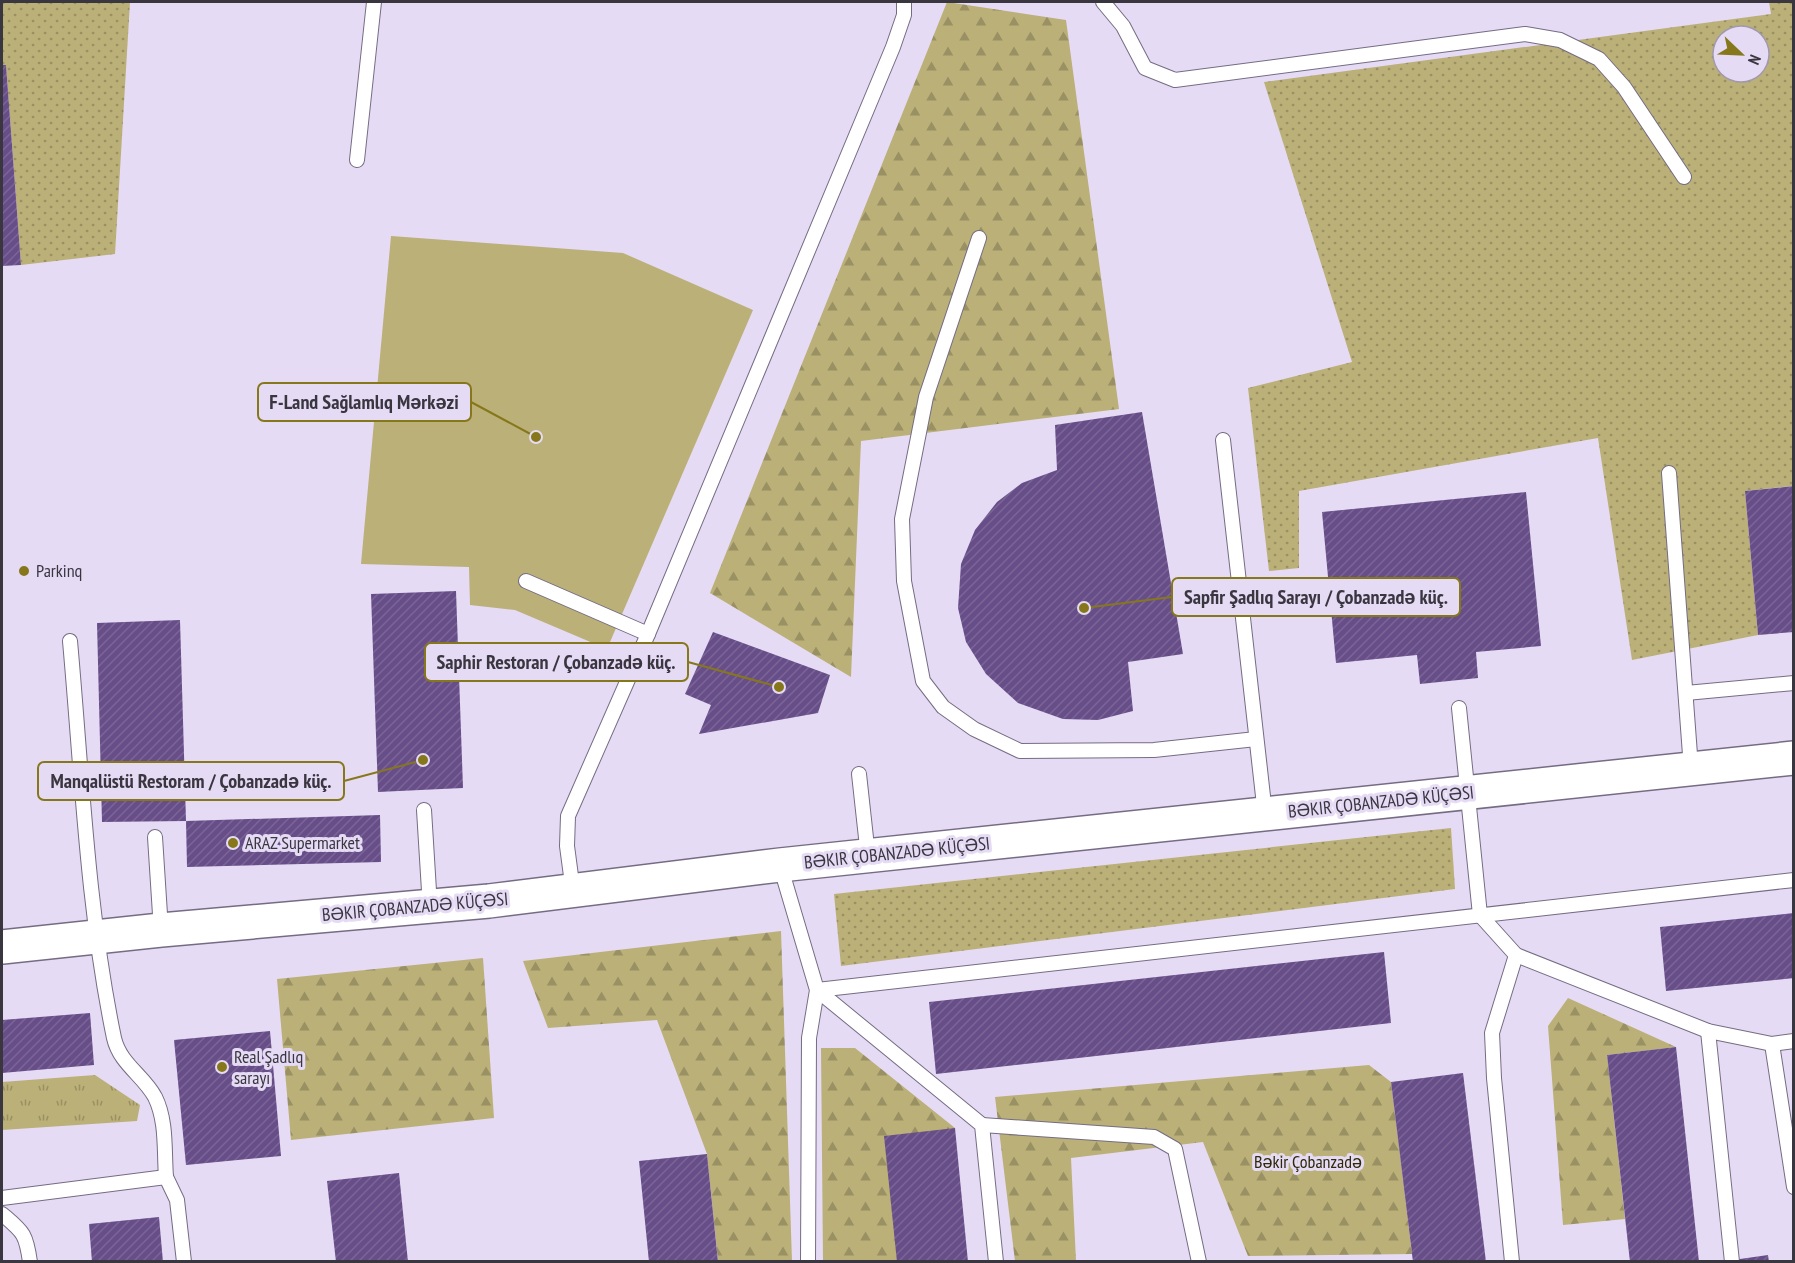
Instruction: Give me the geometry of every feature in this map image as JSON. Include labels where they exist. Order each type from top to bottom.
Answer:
[{"type":"street","name":"BƏKIR ÇOBANZADƏ KÜÇƏSI","points":[[2,946],[430,907],[780,865],[1794,758]]},
{"type":"lane","points":[[357,160],[374,2]]},
{"type":"lane","points":[[573,891],[567,846],[568,816],[648,634],[893,47],[903,15],[904,2]]},
{"type":"lane","points":[[1103,2],[1123,26],[1145,68],[1175,80],[1525,34],[1560,40],[1599,59],[1612,73],[1624,87],[1684,177]]},
{"type":"lane","points":[[979,238],[926,397],[902,519],[904,581],[923,681],[943,707],[974,729],[1020,751],[1154,750],[1256,739]]},
{"type":"lane","points":[[1223,440],[1265,814]]},
{"type":"lane","points":[[1669,473],[1691,768]]},
{"type":"lane","points":[[526,581],[648,634]]},
{"type":"lane","points":[[70,641],[97,936],[115,1042],[125,1063],[141,1077],[162,1113],[166,1178],[177,1200],[184,1262]]},
{"type":"lane","points":[[1686,693],[1794,684]]},
{"type":"lane","points":[[1459,708],[1480,915],[1516,955],[1708,1031],[1772,1044],[1794,1041]]},
{"type":"lane","points":[[859,774],[868,856]]},
{"type":"lane","points":[[424,810],[430,907]]},
{"type":"lane","points":[[155,837],[161,930]]},
{"type":"lane","points":[[780,865],[817,990],[809,1038],[808,1262]]},
{"type":"lane","points":[[817,990],[1794,880]]},
{"type":"lane","points":[[1512,1262],[1494,1078],[1492,1033],[1516,955]]},
{"type":"lane","points":[[817,990],[982,1125],[1154,1137],[1175,1149],[1199,1262]]},
{"type":"lane","points":[[1708,1031],[1732,1262]]},
{"type":"lane","points":[[1772,1044],[1794,1187]]},
{"type":"lane","points":[[982,1125],[996,1262]]},
{"type":"lane","points":[[2,1198],[166,1178]]},
{"type":"lane","points":[[2,1214],[22,1231],[28,1246],[30,1262]]},
{"type":"green space","points":[[2,2],[130,2],[115,254],[21,265],[6,65],[2,65]]},
{"type":"green space","points":[[947,2],[1066,20],[1119,409],[861,441],[851,677],[710,593]]},
{"type":"green space","points":[[1769,2],[1793,2],[1793,486],[1745,491],[1758,635],[1632,660],[1598,438],[1299,491],[1299,568],[1269,571],[1248,388],[1352,362],[1264,82],[1771,14]]},
{"type":"green space","points":[[391,236],[623,253],[753,310],[607,649],[515,610],[470,605],[469,567],[361,564]]},
{"type":"green space","points":[[1451,828],[1455,889],[841,966],[834,894]]},
{"type":"green space","points":[[781,931],[792,1261],[718,1261],[707,1154],[657,1020],[548,1028],[523,961]]},
{"type":"green space","points":[[483,958],[494,1118],[291,1140],[277,979]]},
{"type":"green space","points":[[1568,998],[1676,1047],[1607,1055],[1625,1219],[1563,1225],[1548,1026]]},
{"type":"green space","points":[[821,1048],[855,1048],[955,1128],[897,1261],[823,1261]]},
{"type":"green space","name":"Bəkir Çobanzadə","points":[[1369,1065],[1391,1082],[1412,1254],[1248,1256],[1203,1142],[1071,1158],[1076,1261],[1015,1261],[995,1097]]},
{"type":"green space","points":[[95,1075],[140,1105],[137,1121],[2,1130],[2,1082]]},
{"type":"building","points":[[2,65],[6,65],[21,265],[2,266]]},
{"type":"building","points":[[1142,412],[1183,654],[1128,662],[1133,711],[1098,720],[1063,719],[1018,703],[986,674],[966,642],[958,608],[961,564],[975,530],[997,502],[1022,483],[1057,470],[1055,425]]},
{"type":"building","points":[[1794,486],[1794,632],[1758,635],[1745,491]]},
{"type":"building","points":[[1526,492],[1541,646],[1476,652],[1478,678],[1420,684],[1417,655],[1336,663],[1322,512]]},
{"type":"building","points":[[456,591],[463,788],[378,792],[371,594]]},
{"type":"building","points":[[180,620],[186,821],[102,822],[97,623]]},
{"type":"building","points":[[713,632],[830,675],[818,713],[699,734],[711,705],[685,694]]},
{"type":"building","points":[[380,815],[381,862],[187,867],[186,821]]},
{"type":"building","points":[[1794,913],[1794,978],[1666,991],[1660,927]]},
{"type":"building","points":[[1384,952],[1391,1023],[936,1074],[929,1002]]},
{"type":"building","points":[[90,1013],[94,1065],[2,1073],[2,1020]]},
{"type":"building","points":[[270,1031],[281,1156],[186,1165],[174,1040]]},
{"type":"building","points":[[1676,1047],[1699,1262],[1630,1262],[1607,1055]]},
{"type":"building","points":[[1463,1073],[1486,1262],[1413,1262],[1391,1082]]},
{"type":"building","points":[[955,1128],[968,1262],[897,1262],[884,1136]]},
{"type":"building","points":[[707,1154],[718,1262],[649,1262],[639,1161]]},
{"type":"building","points":[[399,1173],[408,1262],[336,1262],[327,1181]]},
{"type":"building","points":[[159,1217],[163,1262],[92,1262],[89,1224]]},
{"type":"building","points":[[1768,1255],[1769,1262],[1733,1262],[1733,1260]]},
{"type":"place","name":"F-Land Sağlamlıq Mərkəzi","points":[[536,437]]},
{"type":"place","name":"Parkinq","points":[[24,571]]},
{"type":"place","name":"Sapfir Şadlıq Sarayı / Çobanzadə küç.","points":[[1084,608]]},
{"type":"place","name":"Saphir Restoran / Çobanzadə küç.","points":[[779,687]]},
{"type":"place","name":"Manqalüstü Restoram / Çobanzadə küç.","points":[[423,760]]},
{"type":"place","name":"ARAZ Supermarket","points":[[233,843]]},
{"type":"place","name":"Real Şadlıq sarayı","points":[[222,1067]]}]
